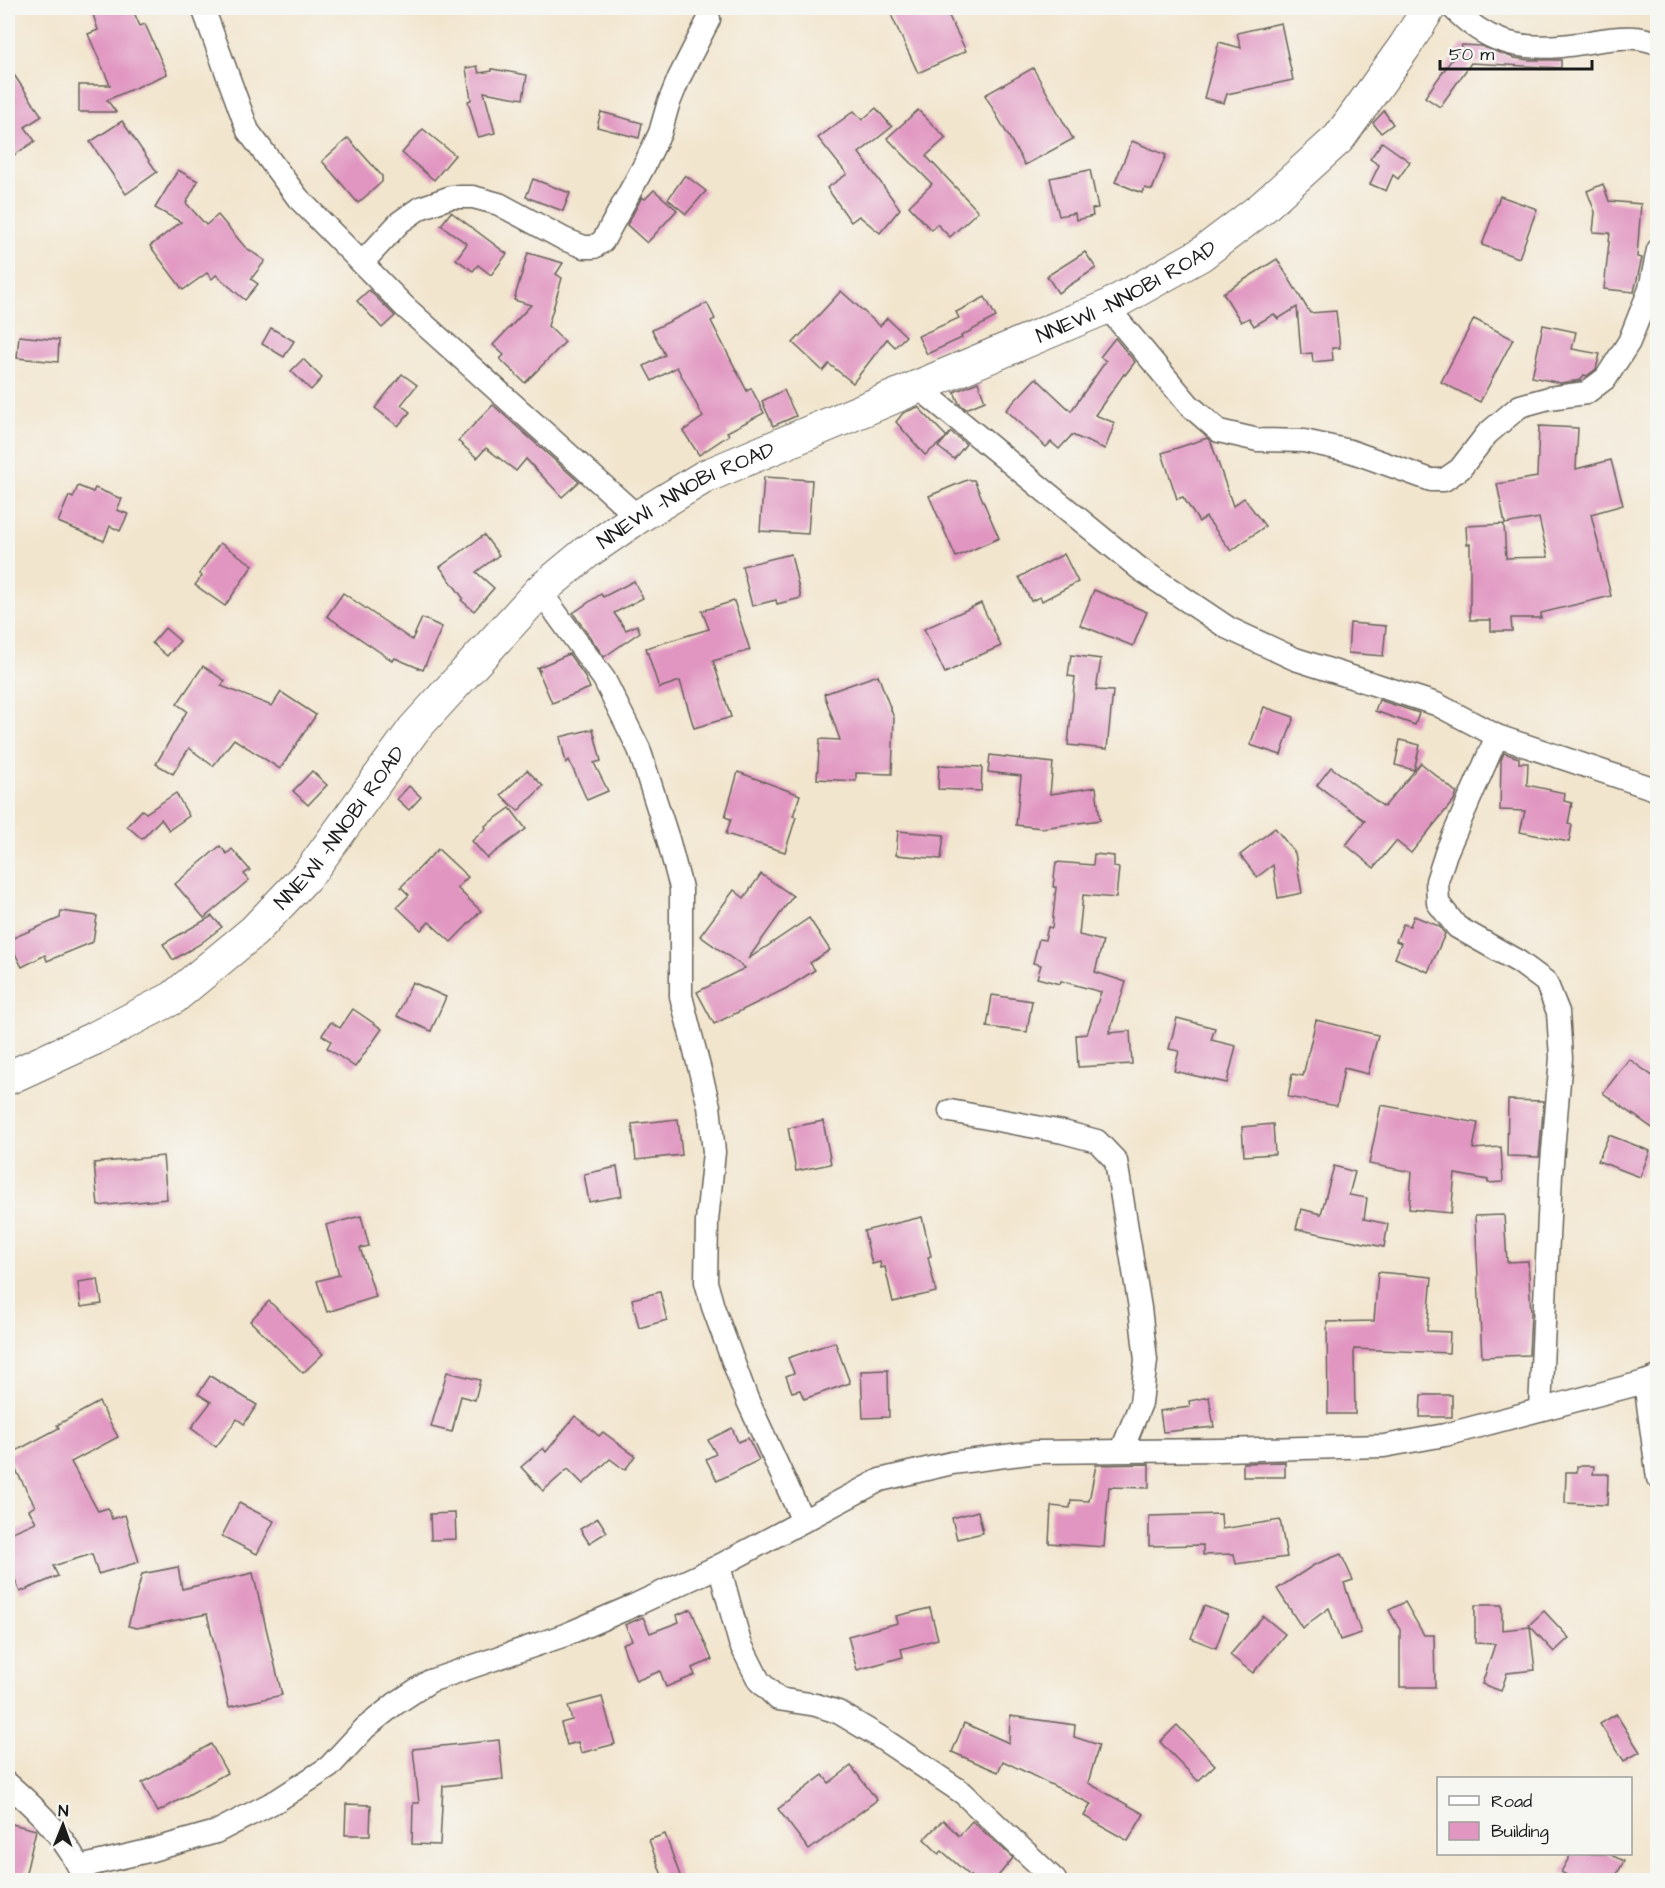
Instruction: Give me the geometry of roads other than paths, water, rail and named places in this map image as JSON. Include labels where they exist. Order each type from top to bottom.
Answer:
[{"type":"main road","name":"NNEWI -NNOBI ROAD","points":[[8,1078],[95,1038],[173,998],[254,931],[310,872],[414,729],[540,591],[587,552],[638,517],[704,477],[1107,307],[1200,255],[1262,208],[1339,138],[1405,46],[1429,8]]},
{"type":"street","points":[[203,8],[248,131],[298,198],[405,307],[638,517]]},
{"type":"street","points":[[1453,8],[1465,20],[1493,39],[1518,46],[1561,46],[1596,40],[1636,38],[1658,43]]},
{"type":"street","points":[[362,263],[400,222],[420,208],[450,197],[473,197],[499,204],[564,239],[584,247],[594,247],[603,242],[660,133],[679,78],[710,19]]},
{"type":"street","points":[[1107,307],[1189,405],[1219,431],[1258,440],[1304,441],[1350,451],[1431,480],[1444,480],[1460,469],[1487,434],[1520,406],[1550,398],[1586,393],[1606,378],[1629,342],[1650,289],[1658,250]]},
{"type":"street","points":[[918,387],[1140,569],[1228,628],[1295,659],[1436,704],[1497,736],[1658,790]]},
{"type":"street","points":[[540,591],[604,679],[639,749],[668,839],[681,888],[681,996],[709,1106],[714,1152],[707,1221],[706,1282],[747,1399],[803,1521]]},
{"type":"street","points":[[1497,736],[1446,854],[1437,881],[1438,903],[1457,927],[1519,962],[1546,982],[1558,1012],[1562,1058],[1551,1174],[1540,1409]]},
{"type":"street","points":[[950,1111],[1063,1131],[1097,1142],[1116,1161],[1140,1308],[1146,1360],[1141,1402],[1122,1450]]},
{"type":"street","points":[[8,1784],[56,1832],[82,1874],[152,1850],[216,1832],[278,1800],[329,1767],[365,1728],[395,1704],[430,1681],[565,1635],[719,1566],[880,1480],[952,1463],[1036,1452],[1384,1446],[1445,1435],[1652,1380],[1658,1478]]},
{"type":"street","points":[[719,1566],[740,1643],[759,1681],[778,1699],[816,1705],[838,1712],[878,1736],[963,1793],[1055,1881]]}]
